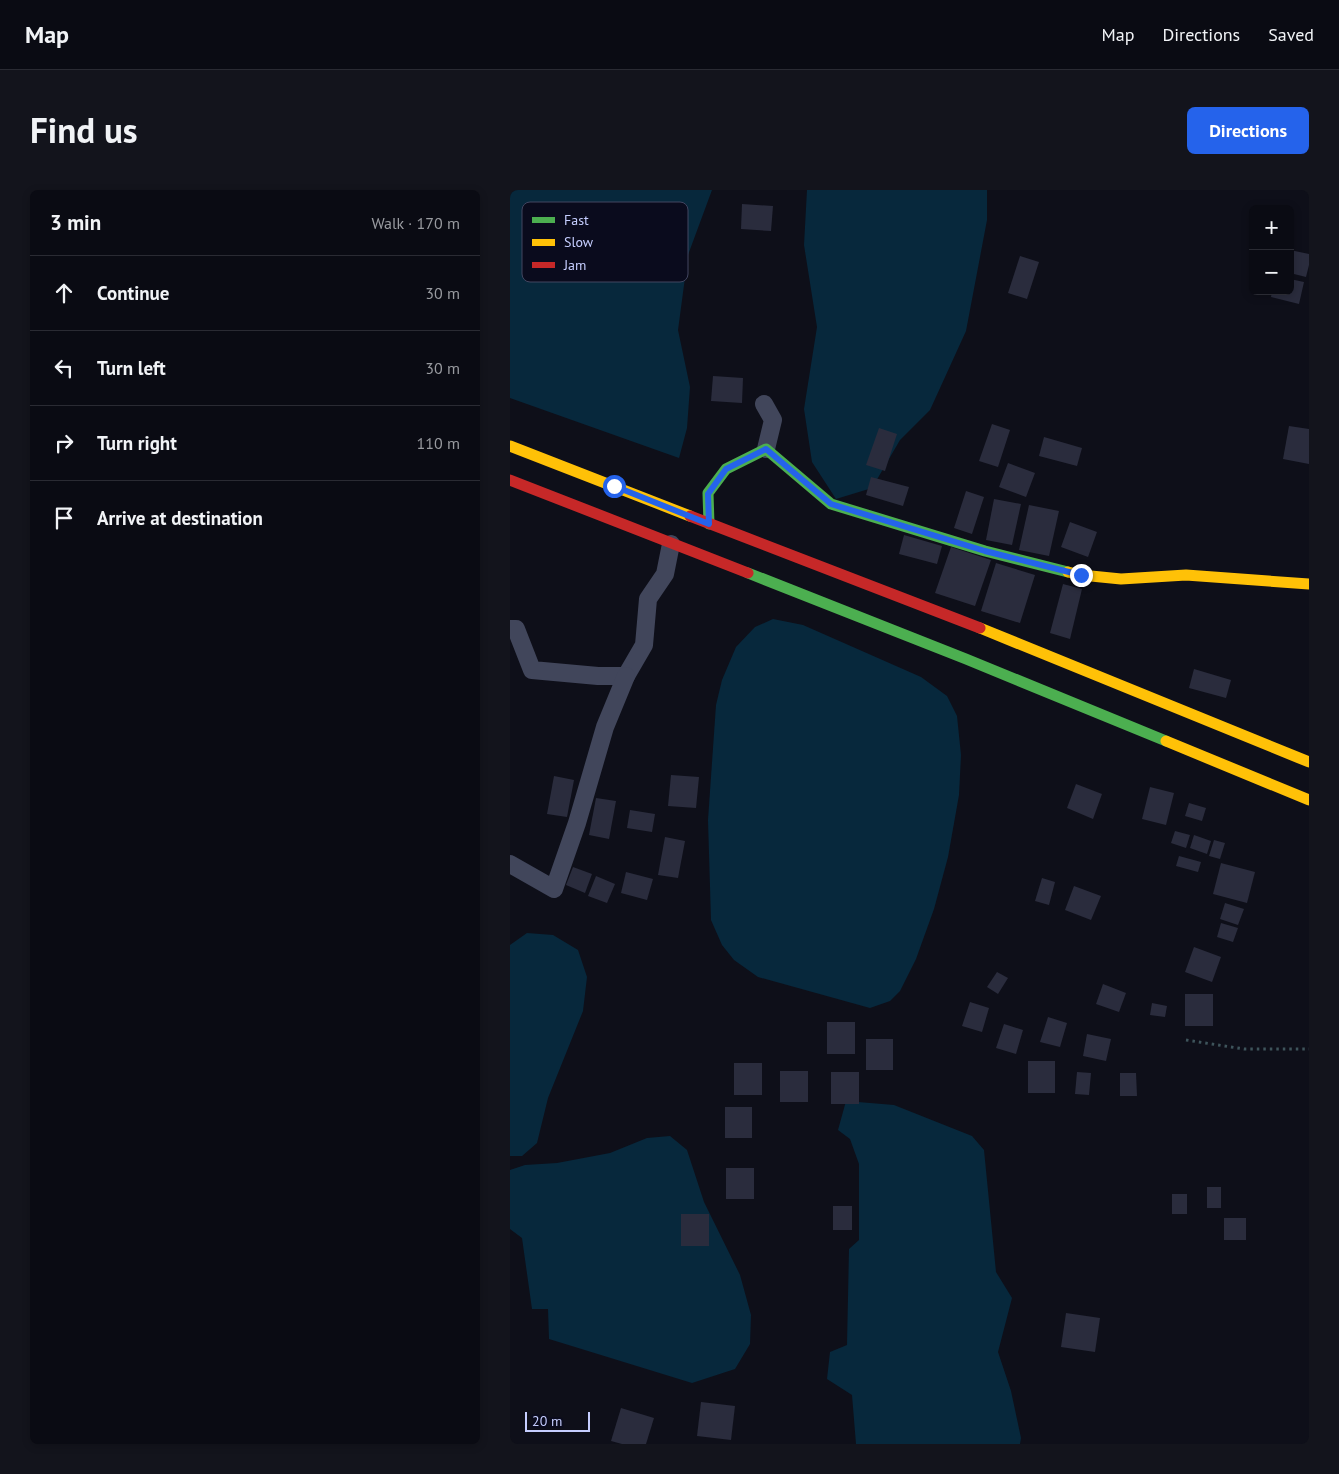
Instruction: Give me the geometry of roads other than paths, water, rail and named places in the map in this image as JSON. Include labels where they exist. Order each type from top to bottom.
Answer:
[{"type":"main road","points":[[510,446],[988,631],[1309,762]]},
{"type":"main road","points":[[709,524],[708,494],[726,469],[766,449],[831,504],[985,551],[1089,576],[1121,579],[1186,575],[1309,584]]},
{"type":"main road","points":[[510,480],[966,659],[1309,800]]},
{"type":"street","points":[[764,404],[773,420],[766,449]]},
{"type":"street","points":[[510,864],[554,889],[605,727],[626,676],[644,645],[648,599],[665,574],[671,544]]},
{"type":"street","points":[[510,629],[516,630],[532,670],[598,676],[626,676]]},
{"type":"water","points":[[510,190],[712,190],[688,255],[688,202],[522,202],[522,282],[684,282],[678,330],[690,387],[687,428],[679,458],[510,398]]},
{"type":"water","points":[[807,190],[987,190],[987,220],[966,331],[930,410],[900,440],[872,488],[836,499],[812,462],[804,409],[817,327],[804,245]]},
{"type":"water","points":[[773,619],[803,625],[921,677],[947,696],[957,716],[961,755],[959,795],[948,857],[934,909],[916,959],[900,991],[890,1001],[870,1008],[758,977],[734,960],[722,945],[711,920],[708,820],[716,705],[722,680],[736,647],[755,627]]},
{"type":"water","points":[[527,933],[553,935],[578,950],[587,977],[583,1011],[548,1098],[537,1143],[522,1156],[510,1156],[510,945]]},
{"type":"water","points":[[846,1101],[894,1105],[972,1136],[984,1150],[996,1272],[1012,1298],[998,1352],[1011,1391],[1021,1438],[1020,1444],[856,1444],[852,1395],[827,1379],[830,1352],[847,1345],[849,1249],[859,1240],[859,1164],[850,1139],[838,1130]]},
{"type":"water","points":[[670,1136],[687,1150],[704,1202],[740,1275],[751,1315],[750,1344],[735,1369],[692,1383],[549,1339],[548,1309],[532,1309],[522,1238],[510,1229],[510,1170],[525,1165],[557,1163],[610,1153],[647,1138]]}]
